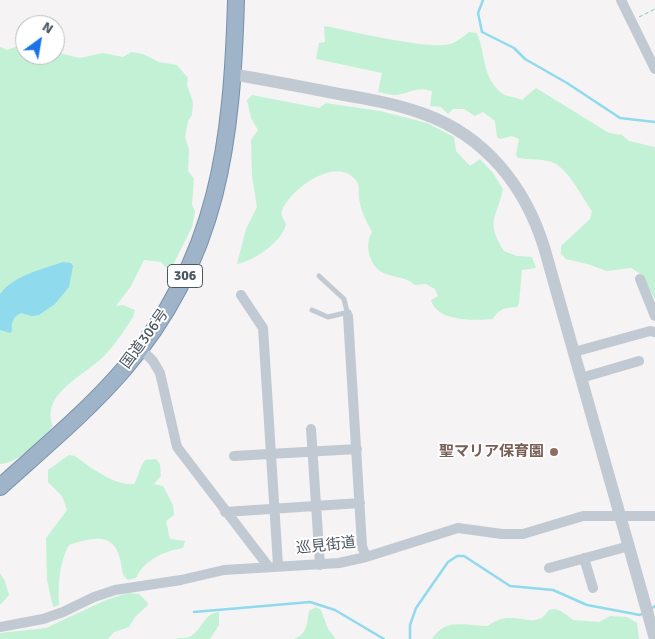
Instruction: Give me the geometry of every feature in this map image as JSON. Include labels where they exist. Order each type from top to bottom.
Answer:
[{"type":"highway","name":"国道306号","points":[[0,487],[93,402],[140,348],[176,293],[195,256],[207,223],[226,148],[236,0]]},
{"type":"street","points":[[621,0],[655,69]]},
{"type":"street","points":[[231,74],[379,102],[424,114],[447,124],[483,148],[511,178],[534,217],[655,639]]},
{"type":"street","points":[[640,279],[655,316]]},
{"type":"street","points":[[241,295],[263,328],[274,508],[273,566]]},
{"type":"street","points":[[348,314],[362,546],[366,557]]},
{"type":"street","points":[[574,352],[650,331],[655,332]]},
{"type":"street","points":[[140,348],[153,361],[160,373],[177,446],[225,512],[273,566]]},
{"type":"street","points":[[581,378],[639,361]]},
{"type":"street","points":[[311,429],[320,565]]},
{"type":"street","points":[[234,456],[357,449]]},
{"type":"street","points":[[225,512],[360,503]]},
{"type":"street","name":"巡見街道","points":[[0,627],[43,619],[105,593],[181,580],[224,570],[320,565],[366,557],[458,528],[502,534],[523,534],[572,518],[655,516]]},
{"type":"street","points":[[549,568],[629,546]]},
{"type":"street","points":[[584,558],[593,588]]},
{"type":"lane","points":[[312,310],[328,317],[348,314],[344,298],[318,276]]},
{"type":"path","points":[[631,21],[655,10]]},
{"type":"green space","points":[[324,26],[428,45],[453,43],[469,32],[477,33],[488,74],[496,88],[503,94],[522,100],[536,88],[609,133],[622,135],[629,141],[655,147],[655,299],[639,273],[631,268],[606,271],[566,259],[561,254],[561,246],[590,219],[592,211],[561,168],[547,161],[518,158],[516,155],[519,139],[512,136],[500,139],[497,137],[495,121],[483,112],[475,116],[464,109],[453,109],[448,114],[441,107],[430,106],[432,91],[421,89],[395,95],[378,92],[382,73],[316,59],[319,43],[325,42]]},
{"type":"green space","points":[[0,47],[7,50],[15,47],[15,65],[65,65],[65,54],[80,58],[103,53],[123,57],[131,52],[143,54],[159,62],[177,65],[188,78],[187,85],[193,102],[192,115],[188,121],[185,137],[189,150],[188,171],[194,179],[192,204],[195,212],[192,227],[172,267],[168,269],[161,262],[144,260],[131,286],[116,306],[123,305],[135,310],[133,317],[103,357],[66,386],[58,395],[53,404],[51,415],[53,426],[36,444],[22,455],[0,464]]},
{"type":"green space","points":[[252,95],[319,108],[326,103],[380,111],[427,123],[454,137],[456,151],[470,166],[480,159],[493,173],[503,189],[494,226],[498,241],[504,251],[517,256],[532,257],[536,268],[522,270],[517,307],[506,308],[500,311],[493,319],[477,320],[449,316],[441,313],[431,300],[438,296],[435,289],[426,284],[415,285],[405,279],[380,271],[372,262],[368,249],[372,232],[361,207],[358,184],[346,172],[325,173],[303,185],[294,193],[282,210],[282,216],[286,224],[284,230],[274,243],[259,255],[237,264],[246,229],[257,207],[252,176],[251,140],[258,130],[251,118],[247,100]]},
{"type":"green space","points":[[69,455],[75,456],[110,479],[126,484],[134,484],[145,460],[156,459],[160,464],[161,476],[154,484],[163,486],[173,505],[174,515],[166,521],[170,539],[185,541],[183,548],[155,557],[144,566],[136,578],[128,580],[123,573],[117,550],[107,540],[85,540],[69,545],[63,559],[60,574],[59,605],[53,607],[47,580],[46,538],[67,510],[62,496],[48,482],[48,470]]},
{"type":"green space","points":[[0,573],[5,581],[9,595],[0,605]]},
{"type":"green space","points":[[128,593],[139,594],[148,605],[135,617],[129,627],[114,632],[108,639],[0,639],[0,633],[46,628],[106,600]]},
{"type":"green space","points":[[316,607],[321,610],[328,629],[336,639],[293,639],[304,632],[309,611]]},
{"type":"green space","points":[[549,610],[561,611],[573,620],[599,622],[610,616],[627,617],[637,623],[639,639],[432,639],[437,632],[450,625],[488,626],[496,621],[511,618],[536,620]]},
{"type":"green space","points":[[219,612],[219,625],[210,639],[175,639],[191,636],[206,619]]},
{"type":"water","points":[[63,262],[71,263],[73,266],[69,287],[55,304],[39,315],[32,316],[21,313],[16,316],[10,333],[0,330],[0,294],[12,282],[37,270]]},
{"type":"waterway","points":[[483,0],[478,13],[482,32],[514,48],[525,59],[567,83],[620,118],[655,122]]},
{"type":"waterway","points":[[410,639],[410,625],[416,608],[448,562],[457,556],[464,556],[510,586],[553,590],[587,605],[640,615],[643,613]]},
{"type":"waterway","points":[[194,612],[310,602],[335,610],[384,639]]},
{"type":"waterway","points":[[650,610],[655,606]]},
{"type":"place","name":"聖マリア保育園","points":[[554,452]]}]
